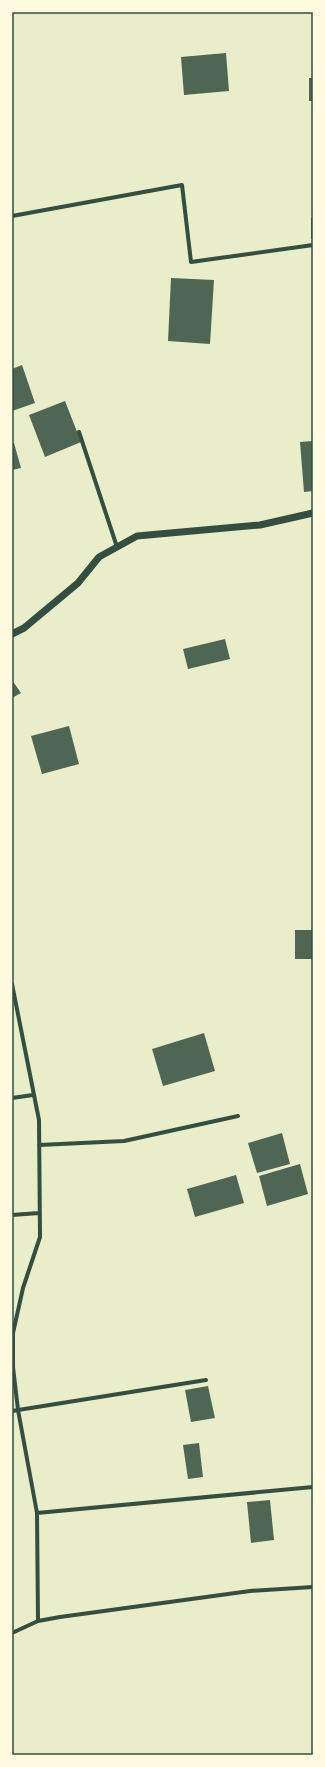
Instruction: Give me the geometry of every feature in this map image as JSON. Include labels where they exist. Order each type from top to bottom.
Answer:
[{"type":"street","points":[[12,216],[182,186],[191,262],[313,245]]},
{"type":"street","points":[[79,432],[117,547]]},
{"type":"street","points":[[12,634],[24,628],[78,583],[99,557],[137,536],[260,525],[313,513]]},
{"type":"street","points":[[12,984],[39,1120],[40,1237],[23,1288],[13,1333],[13,1367],[18,1410],[37,1513],[38,1621]]},
{"type":"street","points":[[12,1098],[33,1095]]},
{"type":"street","points":[[39,1145],[124,1142],[238,1116]]},
{"type":"street","points":[[12,1215],[39,1213]]},
{"type":"street","points":[[12,1411],[206,1380]]},
{"type":"street","points":[[37,1513],[313,1487]]},
{"type":"street","points":[[12,1633],[38,1621],[250,1591],[313,1587]]},
{"type":"building","points":[[226,53],[229,91],[184,95],[181,57]]},
{"type":"building","points":[[309,78],[313,78],[313,101],[309,101]]},
{"type":"building","points":[[311,218],[313,218],[313,239],[311,239]]},
{"type":"building","points":[[171,278],[214,280],[210,344],[168,341]]},
{"type":"building","points":[[22,365],[35,403],[12,411],[12,369]]},
{"type":"building","points":[[65,401],[81,442],[45,457],[29,415]]},
{"type":"building","points":[[313,441],[313,491],[304,492],[300,442]]},
{"type":"building","points":[[12,443],[14,443],[21,468],[12,470]]},
{"type":"building","points":[[225,639],[230,659],[188,669],[183,649]]},
{"type":"building","points":[[12,680],[21,693],[12,698]]},
{"type":"building","points":[[69,726],[79,764],[42,774],[31,736]]},
{"type":"building","points":[[295,930],[313,930],[313,959],[295,959]]},
{"type":"building","points":[[204,1033],[215,1071],[163,1086],[152,1049]]},
{"type":"building","points":[[282,1133],[290,1164],[257,1173],[248,1143]]},
{"type":"building","points":[[300,1164],[308,1194],[267,1206],[259,1176]]},
{"type":"building","points":[[236,1175],[244,1203],[195,1217],[187,1189]]},
{"type":"building","points":[[208,1386],[215,1418],[191,1422],[185,1390]]},
{"type":"building","points":[[199,1443],[203,1477],[188,1479],[183,1445]]},
{"type":"building","points":[[270,1500],[274,1540],[251,1543],[247,1502]]}]
